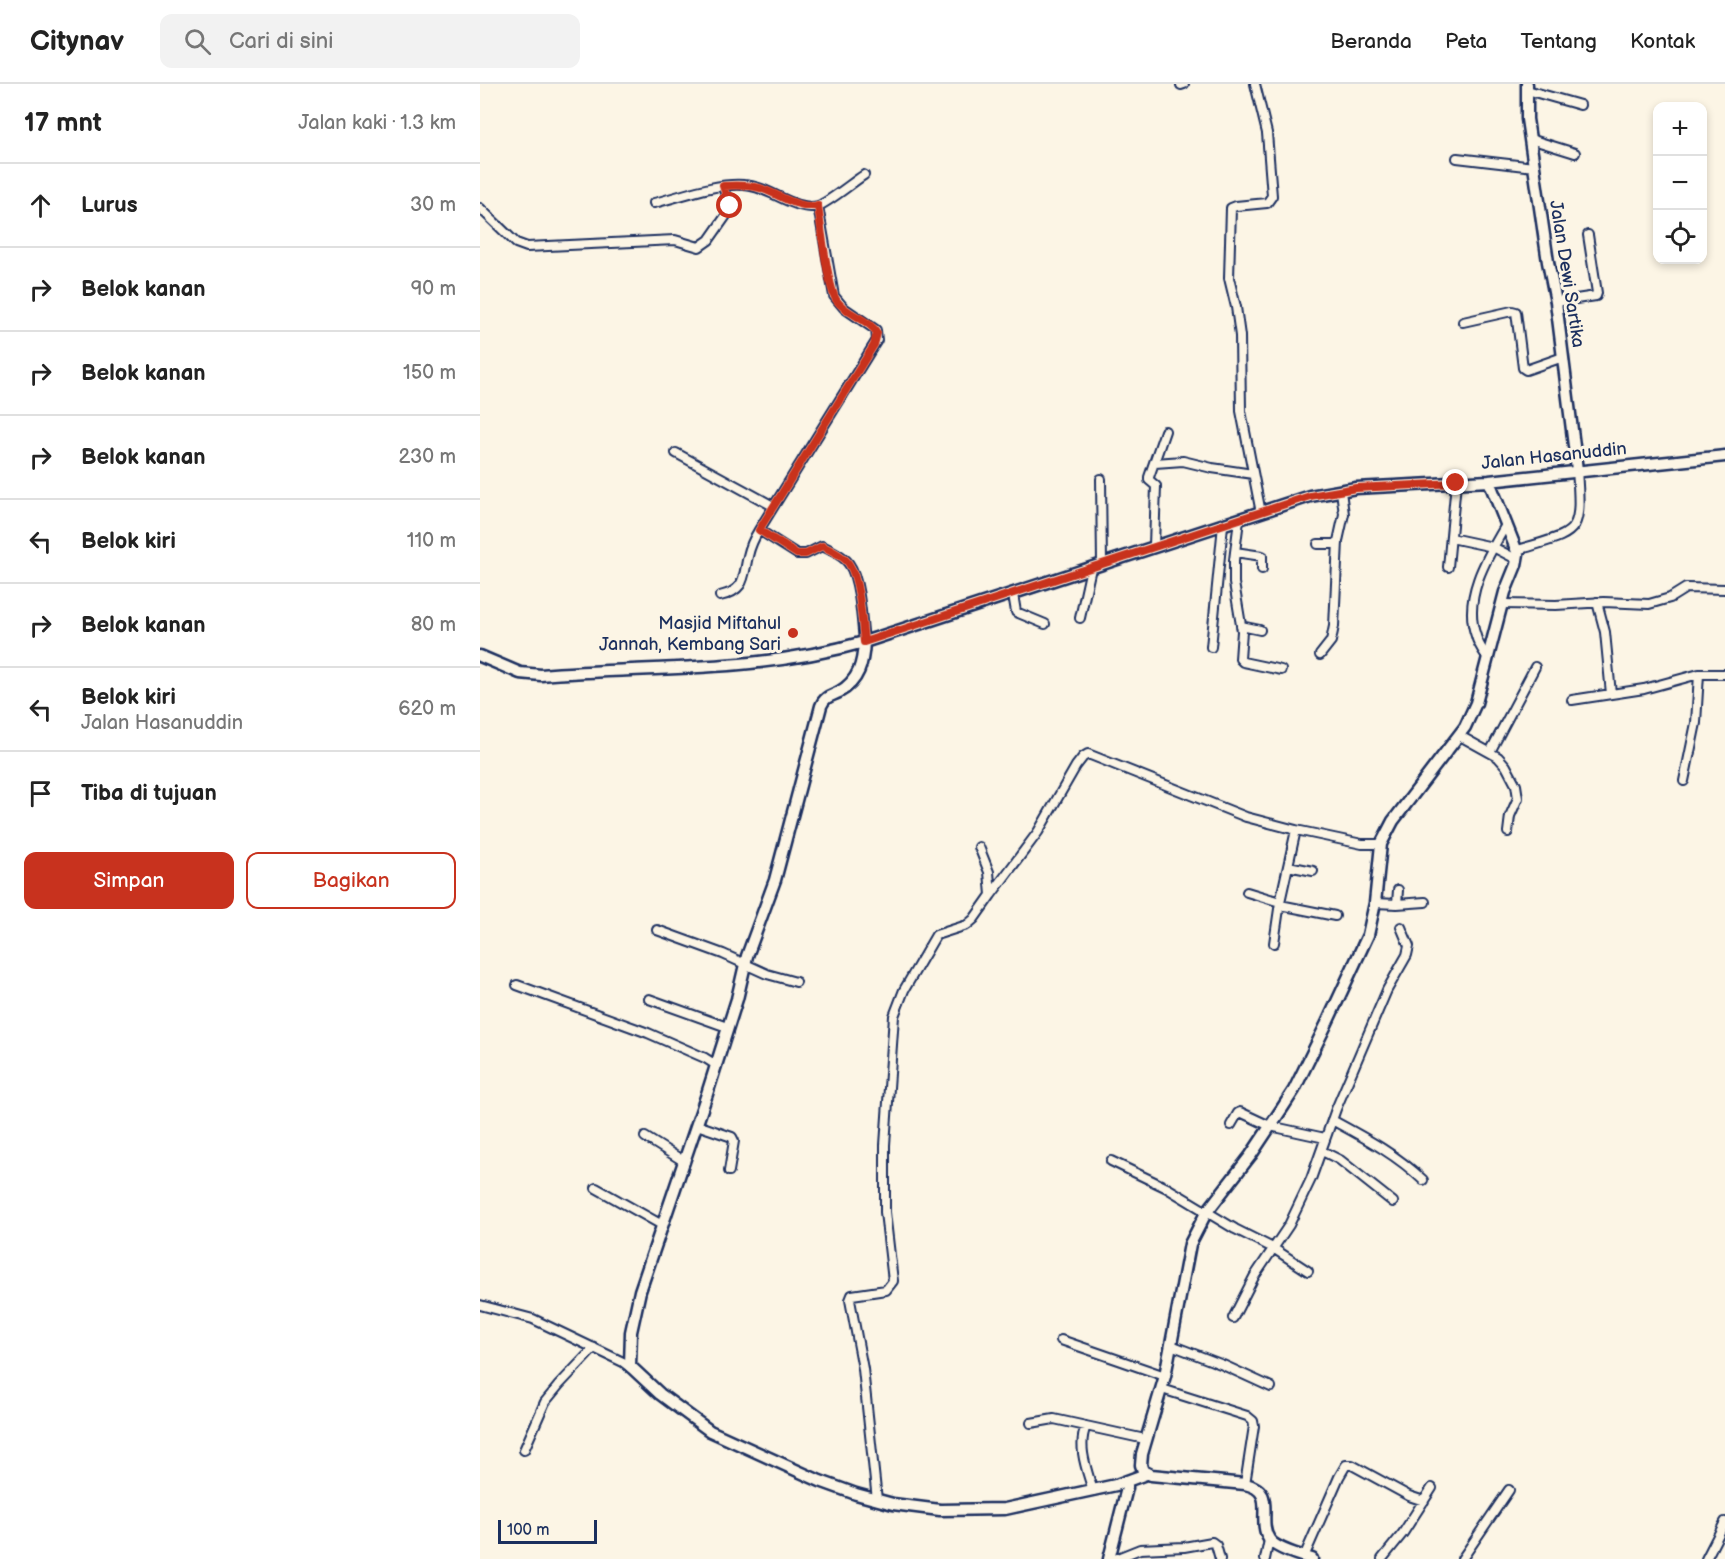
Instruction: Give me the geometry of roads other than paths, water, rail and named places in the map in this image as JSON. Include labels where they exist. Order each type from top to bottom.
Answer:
[{"type":"street","points":[[1255,84],[1267,133],[1272,196],[1269,202],[1232,207],[1228,278],[1237,311],[1240,336],[1241,411],[1261,513]]},
{"type":"street","points":[[1527,87],[1580,105]]},
{"type":"street","name":"Jalan Dewi Sartika","points":[[1527,87],[1526,108],[1530,139],[1556,303],[1577,470]]},
{"type":"street","points":[[1530,139],[1575,153]]},
{"type":"street","points":[[1457,158],[1534,167]]},
{"type":"street","points":[[654,203],[723,186],[748,185],[801,206],[818,206],[864,175]]},
{"type":"street","points":[[480,208],[516,243],[527,247],[675,240],[699,247],[709,240],[730,210],[723,186]]},
{"type":"street","points":[[720,596],[735,590],[743,581],[749,550],[759,530],[877,337],[876,330],[844,308],[834,296],[818,206]]},
{"type":"street","points":[[1556,303],[1596,296],[1588,235]]},
{"type":"street","points":[[1463,322],[1516,312],[1523,368],[1526,370],[1563,357]]},
{"type":"street","points":[[1154,546],[1156,486],[1149,480],[1165,431]]},
{"type":"street","points":[[676,453],[773,506]]},
{"type":"street","name":"Jalan Hasanuddin","points":[[480,656],[520,673],[541,675],[740,665],[819,654],[1011,595],[1310,496],[1356,488],[1489,481],[1725,456]]},
{"type":"street","points":[[1155,463],[1183,461],[1253,474]]},
{"type":"street","points":[[1451,538],[1518,555],[1567,533],[1576,525],[1579,512],[1577,470]]},
{"type":"street","points":[[1080,618],[1097,566],[1101,479]]},
{"type":"street","points":[[1146,1474],[1141,1465],[1145,1439],[1162,1389],[1188,1251],[1195,1233],[1207,1211],[1251,1155],[1294,1090],[1365,942],[1375,903],[1381,844],[1393,821],[1460,736],[1476,703],[1502,604],[1518,555],[1489,481]]},
{"type":"street","points":[[1448,567],[1456,483]]},
{"type":"street","points":[[1320,655],[1327,648],[1333,633],[1338,544],[1344,514],[1341,491]]},
{"type":"street","points":[[1239,520],[1234,589],[1242,636],[1240,659],[1244,662],[1281,670]]},
{"type":"street","points":[[1211,647],[1223,525]]},
{"type":"street","points":[[1487,657],[1476,638],[1472,620],[1473,600],[1479,575],[1492,547],[1506,525]]},
{"type":"street","points":[[631,1368],[629,1352],[635,1309],[697,1125],[737,999],[745,964],[780,864],[821,706],[826,698],[847,686],[856,676],[862,663],[864,642],[860,604],[854,573],[849,563],[822,546],[806,554],[797,554],[759,530]]},
{"type":"street","points":[[1318,544],[1338,544]]},
{"type":"street","points":[[1236,552],[1262,556],[1262,569]]},
{"type":"street","points":[[1502,604],[1657,603],[1676,596],[1686,588],[1725,590]]},
{"type":"street","points":[[1011,595],[1016,612],[1045,624]]},
{"type":"street","points":[[1597,602],[1605,632],[1611,694]]},
{"type":"street","points":[[1241,626],[1260,630]]},
{"type":"street","points":[[1490,752],[1534,667]]},
{"type":"street","points":[[1684,781],[1696,723],[1699,674]]},
{"type":"street","points":[[1572,700],[1652,687],[1699,674],[1725,674]]},
{"type":"street","points":[[1460,736],[1504,762],[1516,785],[1518,798],[1510,816],[1508,832]]},
{"type":"street","points":[[877,1500],[864,1380],[850,1300],[852,1295],[886,1290],[893,1281],[885,1212],[885,1145],[894,1016],[904,990],[936,935],[967,925],[974,919],[1038,832],[1076,766],[1088,754],[1246,817],[1362,844],[1381,844]]},
{"type":"street","points":[[1274,943],[1296,830]]},
{"type":"street","points":[[979,847],[989,872],[991,895]]},
{"type":"street","points":[[1288,866],[1313,871]]},
{"type":"street","points":[[1397,904],[1398,890]]},
{"type":"street","points":[[1247,892],[1280,903],[1335,916]]},
{"type":"street","points":[[1375,903],[1425,902]]},
{"type":"street","points":[[1233,1318],[1254,1276],[1289,1225],[1388,990],[1407,955],[1408,946],[1401,927]]},
{"type":"street","points":[[657,930],[767,974],[796,982]]},
{"type":"street","points":[[517,985],[648,1033],[716,1065]]},
{"type":"street","points":[[649,999],[727,1027]]},
{"type":"street","points":[[1231,1125],[1240,1112],[1270,1126],[1325,1138]]},
{"type":"street","points":[[1332,1119],[1386,1150],[1423,1180]]},
{"type":"street","points":[[697,1125],[734,1139],[729,1171]]},
{"type":"street","points":[[645,1137],[685,1162]]},
{"type":"street","points":[[1322,1151],[1340,1160],[1393,1202]]},
{"type":"street","points":[[1111,1161],[1167,1188],[1235,1229],[1273,1248],[1308,1271]]},
{"type":"street","points":[[596,1188],[662,1225]]},
{"type":"street","points":[[480,1305],[533,1319],[623,1362],[660,1394],[710,1431],[820,1481],[877,1500],[917,1508],[1005,1509],[1093,1491],[1127,1482],[1146,1474],[1256,1487],[1262,1494],[1269,1540],[1265,1559]]},
{"type":"street","points":[[1061,1340],[1165,1376]]},
{"type":"street","points":[[1171,1345],[1271,1387]]},
{"type":"street","points":[[524,1450],[545,1402],[594,1348]]},
{"type":"street","points":[[1162,1389],[1247,1416],[1253,1420],[1245,1484]]},
{"type":"street","points":[[1031,1423],[1054,1419],[1145,1439]]},
{"type":"street","points":[[1086,1426],[1082,1435],[1083,1453],[1093,1491]]},
{"type":"street","points":[[1269,1540],[1276,1546],[1308,1558],[1346,1465],[1424,1501]]},
{"type":"street","points":[[1109,1559],[1127,1482]]},
{"type":"street","points":[[1382,1559],[1403,1533],[1432,1488]]},
{"type":"street","points":[[1462,1559],[1509,1490]]},
{"type":"street","points":[[1706,1559],[1725,1522]]},
{"type":"street","points":[[1115,1559],[1140,1550],[1184,1547],[1212,1542],[1216,1545],[1220,1559]]},
{"type":"place","name":"Masjid Miftahul Jannah, Kembang Sari","points":[[793,633]]}]
